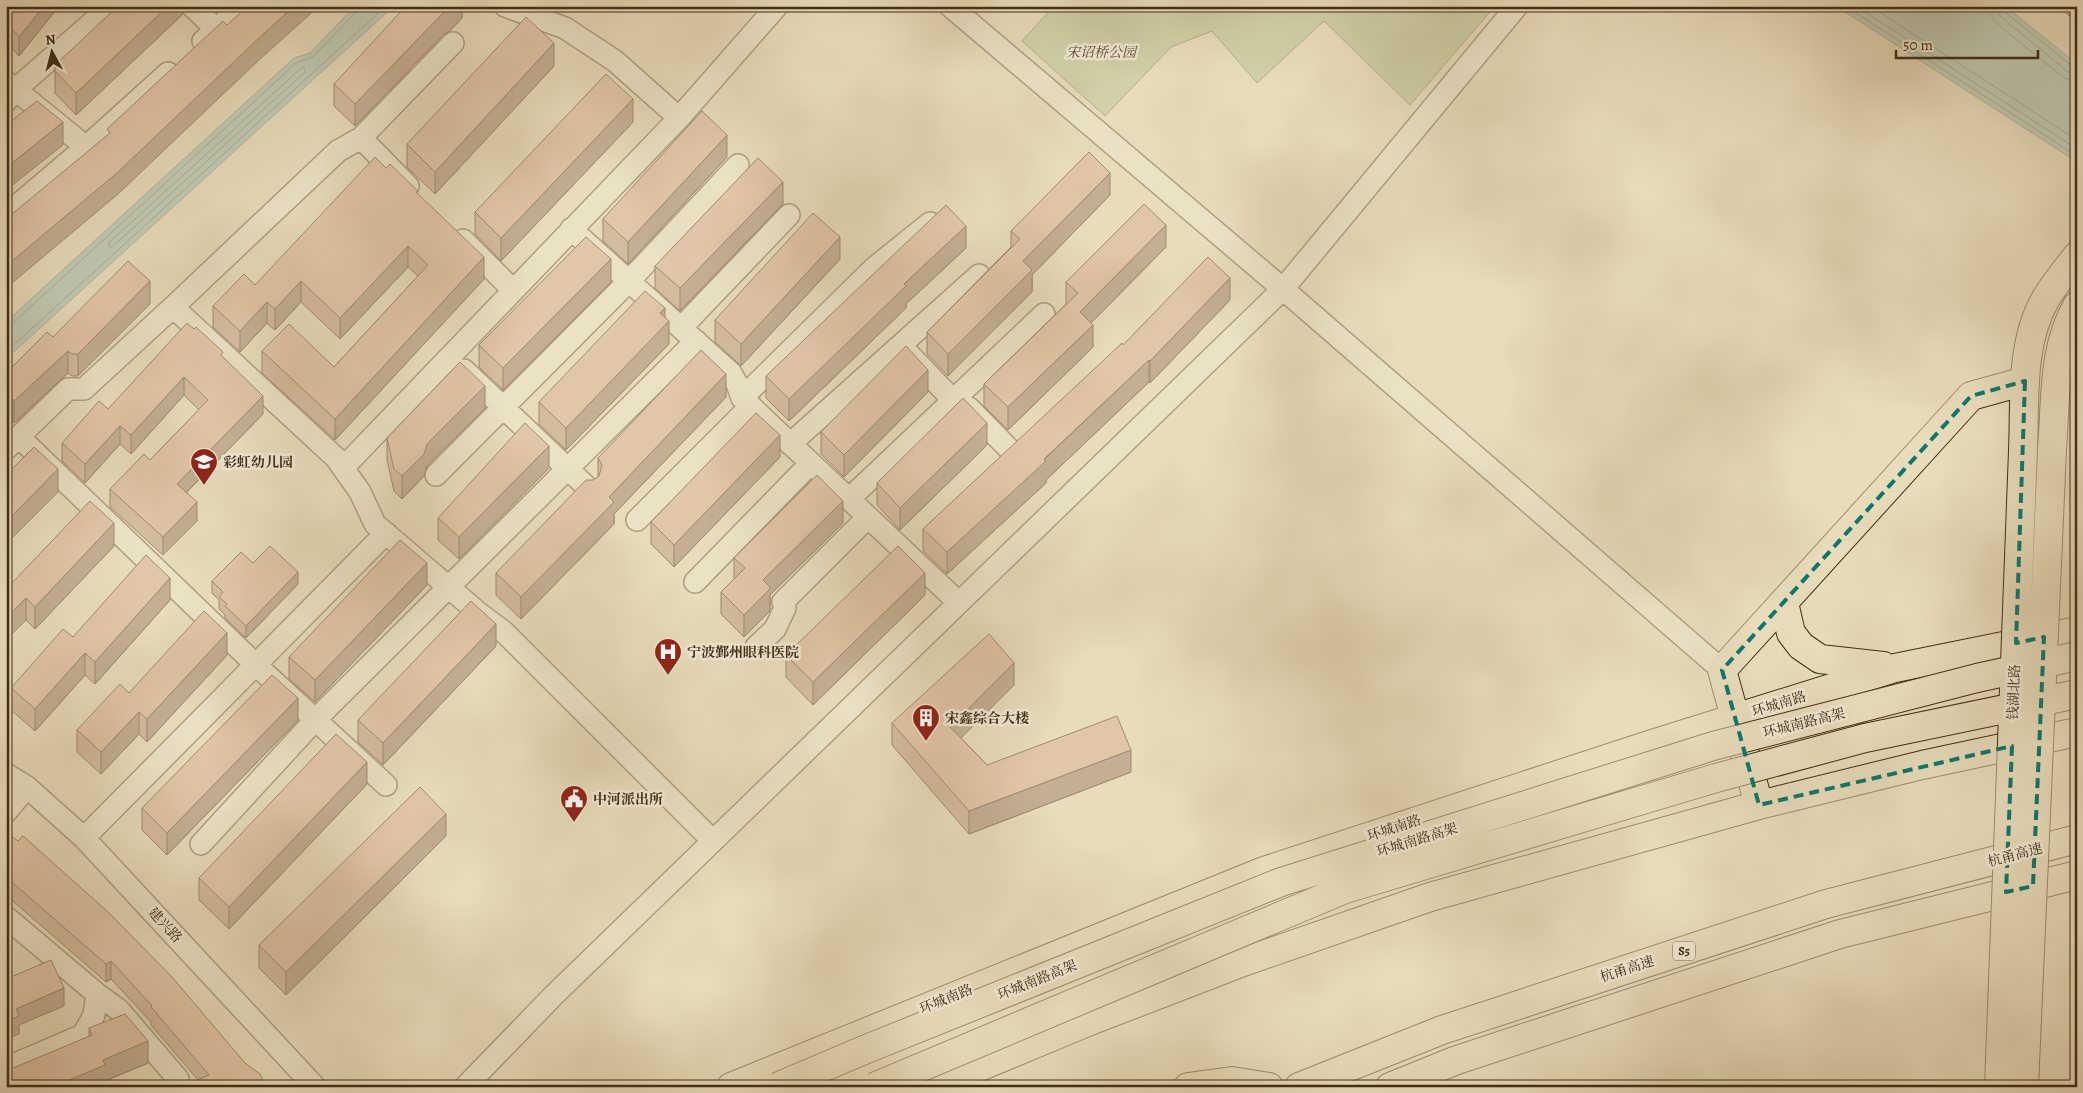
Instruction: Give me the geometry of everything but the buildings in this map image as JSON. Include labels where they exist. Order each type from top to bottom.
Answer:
[{"type":"main road","name":"钱湖北路","points":[[1999,1087],[2025,381],[2030,337],[2045,300],[2077,256]]},
{"type":"main road","name":"钱湖北路","points":[[2024,1087],[2052,450],[2067,373],[2059,352],[2072,314]]},
{"type":"main road","points":[[1759,804],[1722,670],[1972,396],[2025,381]]},
{"type":"main road","points":[[1784,603],[1791,633],[1801,646],[1820,659],[1895,668]]},
{"type":"main road","name":"环城南路","points":[[732,1087],[1264,871],[1736,717],[1895,668],[2077,630]]},
{"type":"main road","name":"环城南路高架","points":[[777,1087],[1281,882],[1713,746],[1978,678],[2077,656]]},
{"type":"main road","name":"环城南路高架","points":[[874,1087],[1345,889],[1716,778],[1865,738],[2077,694]]},
{"type":"main road","points":[[932,1087],[1090,1021],[1243,962],[1430,897],[1759,804],[1922,765],[2077,732]]},
{"type":"main road","name":"杭甬高速","points":[[1299,1087],[1442,1030],[1826,904],[2077,839]]},
{"type":"main road","name":"S5","points":[[1390,1087],[1457,1060],[1840,934],[2077,875]]},
{"type":"main road","points":[[1188,1087],[1232,1081],[1269,1087]]},
{"type":"street","points":[[86,147],[10,91],[111,6]]},
{"type":"street","points":[[192,6],[216,29]]},
{"type":"street","points":[[6,215],[86,147],[242,6]]},
{"type":"street","points":[[505,6],[565,28],[615,61],[679,118]]},
{"type":"street","points":[[343,468],[679,118],[777,6]]},
{"type":"street","points":[[950,6],[1283,289],[1722,670]]},
{"type":"street","points":[[465,1087],[554,995],[1283,289],[1517,6]]},
{"type":"street","points":[[386,785],[12,443],[68,390],[84,389],[338,151],[360,138],[453,43]]},
{"type":"street","points":[[360,138],[423,200]]},
{"type":"street","points":[[436,475],[629,281],[738,165]]},
{"type":"street","points":[[201,844],[315,720],[568,469],[688,334],[789,215]]},
{"type":"street","points":[[637,520],[874,268],[937,217]]},
{"type":"street","points":[[451,228],[513,290]]},
{"type":"street","points":[[571,229],[730,373],[746,402],[958,602]]},
{"type":"street","points":[[790,444],[979,275]]},
{"type":"street","points":[[173,307],[336,458],[360,492],[375,524],[494,626],[504,632],[713,841]]},
{"type":"street","points":[[849,499],[1044,314]]},
{"type":"street","points":[[901,345],[953,400],[969,408],[1010,450]]},
{"type":"street","points":[[449,356],[590,490]]},
{"type":"street","points":[[695,582],[811,463]]},
{"type":"street","points":[[756,647],[775,629],[785,608],[783,602],[868,517]]},
{"type":"street","points":[[84,838],[386,533]]},
{"type":"street","name":"建兴路","points":[[6,774],[27,787],[84,838],[315,1087]]},
{"type":"street","points":[[6,812],[27,787]]},
{"type":"street","points":[[6,917],[97,994],[119,1010],[178,1079],[178,1087]]},
{"type":"street","points":[[6,1068],[83,1035],[94,1015],[97,994]]},
{"type":"highlighted area","points":[[2025,381],[2016,643],[2044,637],[2033,886],[2006,892],[2012,746],[1759,805],[1722,670],[1971,396]]},
{"type":"green space","name":"宋诏桥公园","points":[[1054,6],[1495,6],[1410,105],[1324,21],[1257,83],[1212,31],[1171,47],[1105,116],[1022,41]]},
{"type":"water","points":[[355,6],[394,6],[6,359],[6,322],[294,58],[310,53]]},
{"type":"water","points":[[1836,6],[2005,6],[2077,64],[2077,162]]},
{"type":"place","name":"彩虹幼儿园","points":[[204,486]]},
{"type":"place","name":"宁波鄞州眼科医院","points":[[668,676]]},
{"type":"place","name":"宋鑫综合大楼","points":[[926,742]]},
{"type":"place","name":"中河派出所","points":[[574,823]]}]
